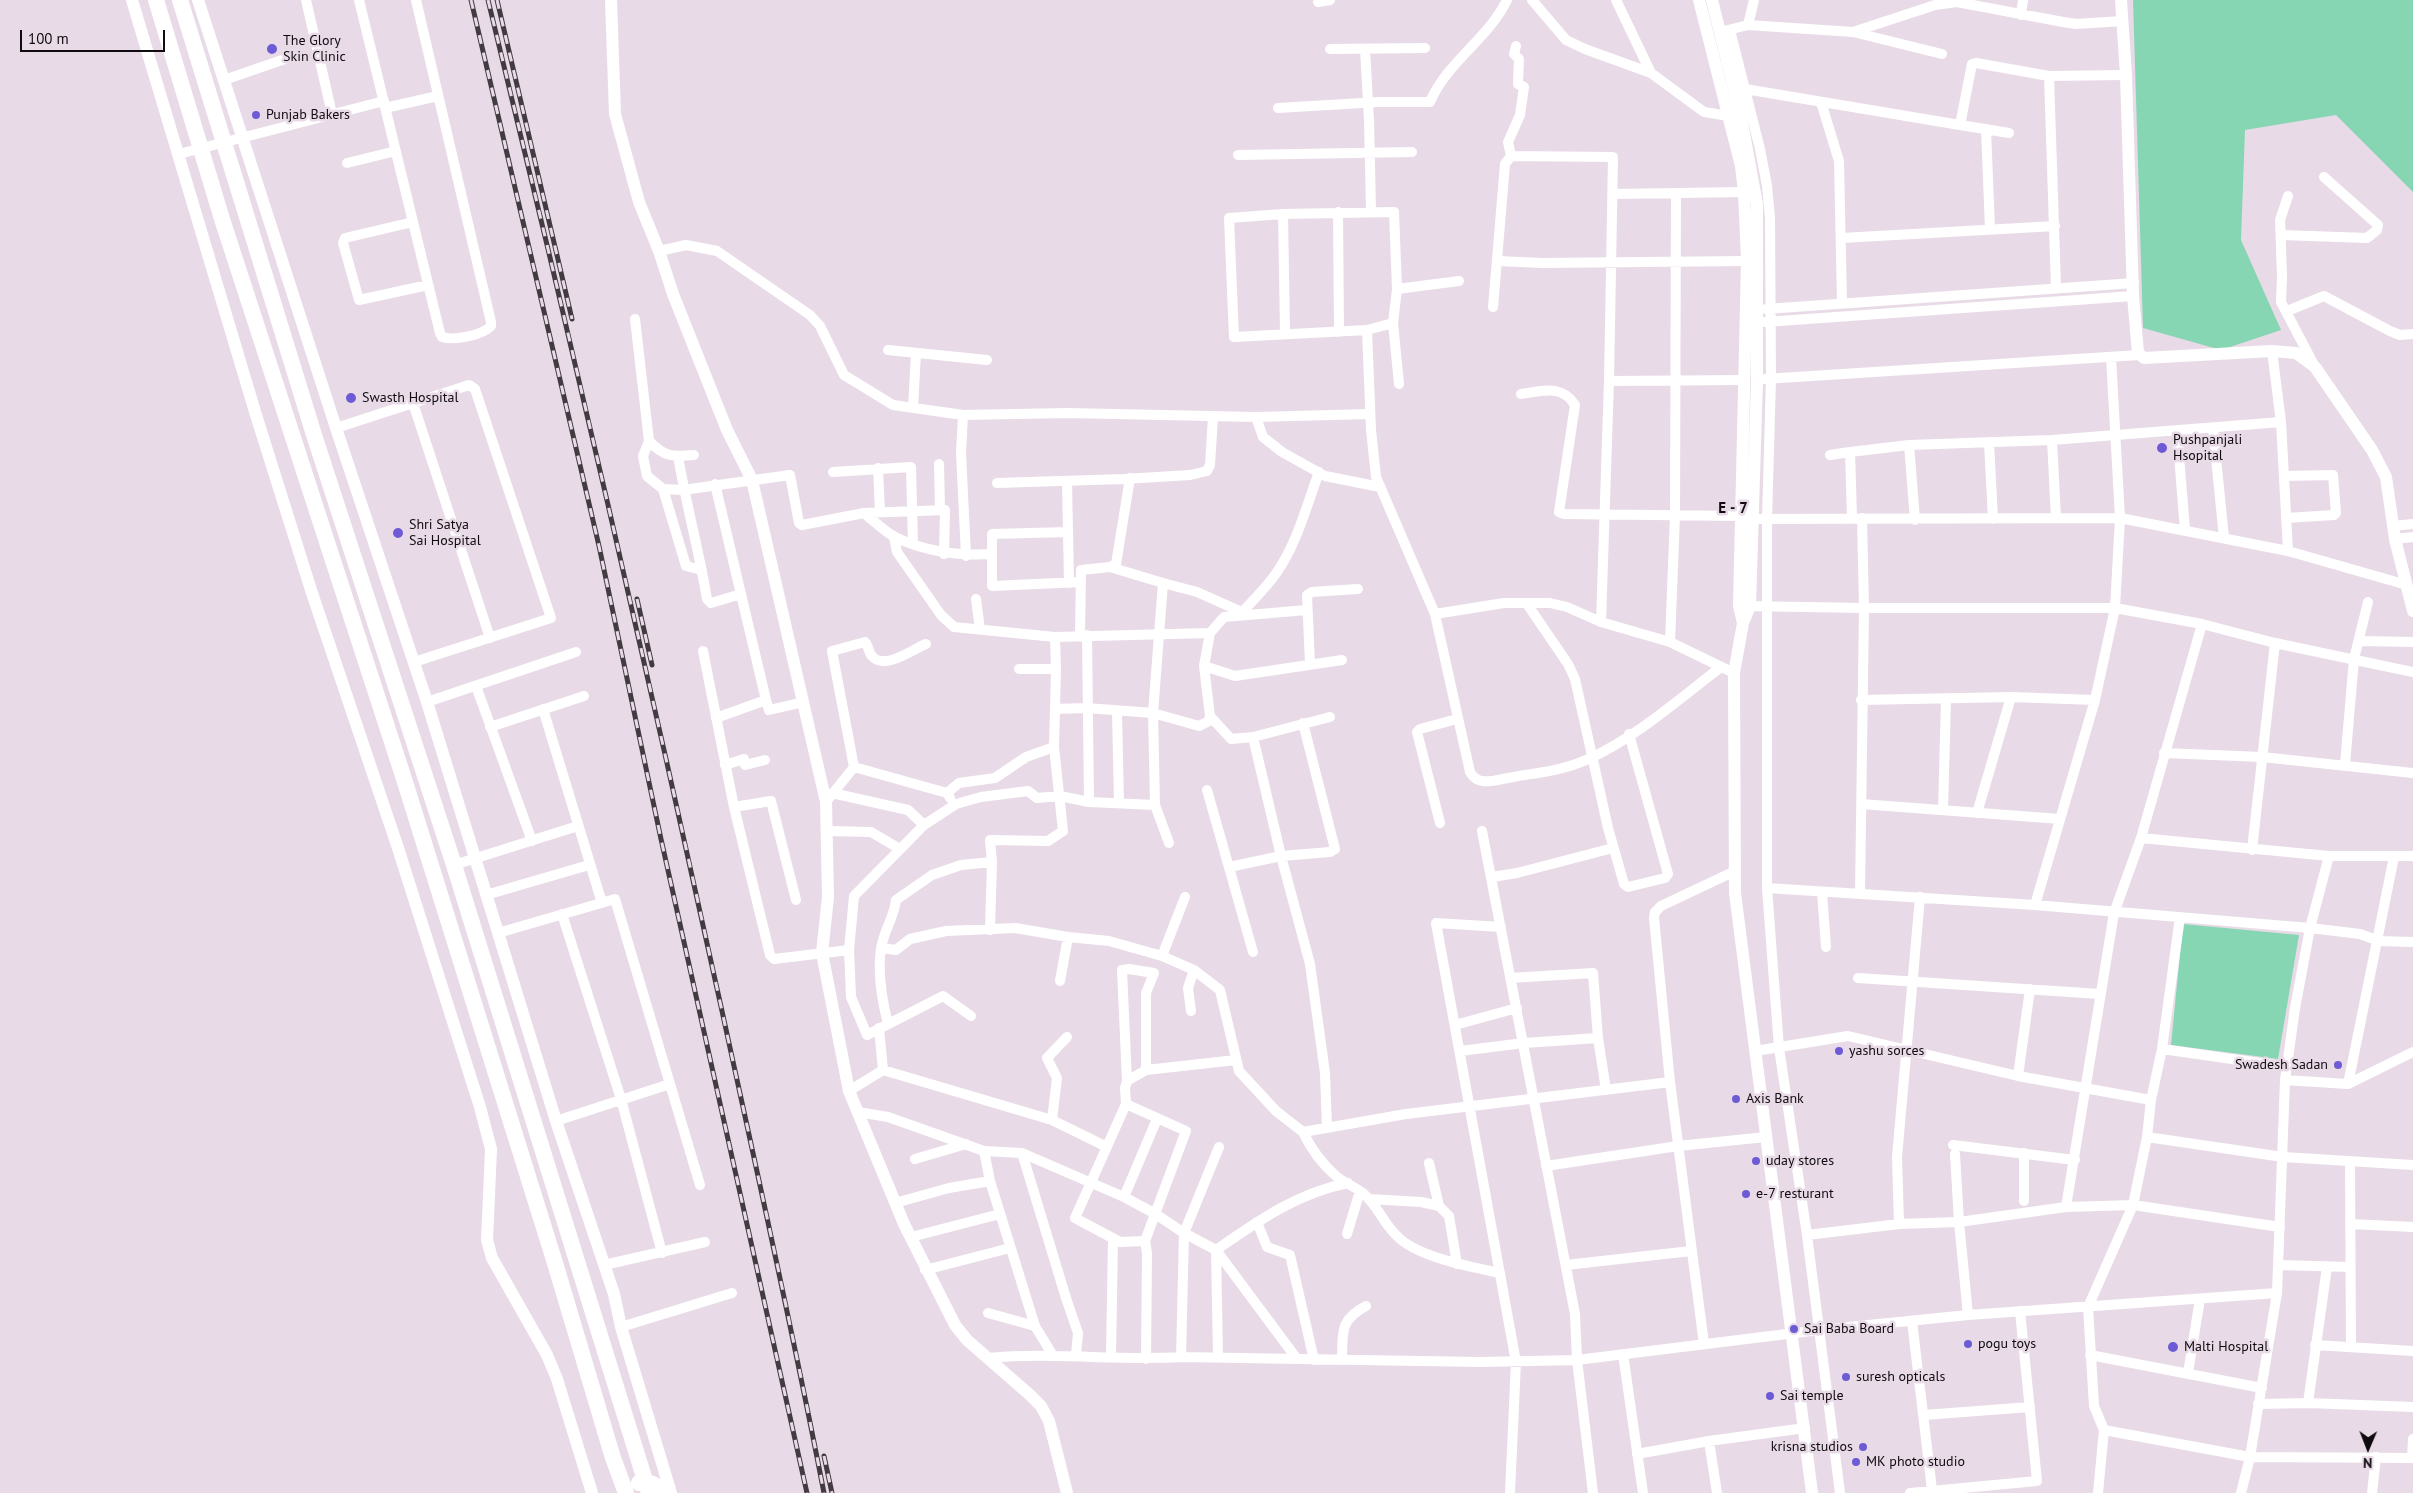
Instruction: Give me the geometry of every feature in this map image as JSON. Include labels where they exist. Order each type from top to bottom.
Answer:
[{"type":"main road","points":[[156,0],[294,444],[405,782],[622,1491],[647,1487],[653,1483],[666,1493]]},
{"type":"main road","points":[[180,0],[318,447],[454,865],[647,1487]]},
{"type":"street","points":[[132,0],[259,425],[398,848],[480,1107],[492,1149],[488,1240],[492,1258],[547,1355],[557,1379],[592,1493]]},
{"type":"street","points":[[198,0],[336,428],[427,702],[556,1121],[616,1299],[621,1327],[671,1493]]},
{"type":"street","points":[[306,0],[332,114]]},
{"type":"street","points":[[360,0],[442,337],[452,339],[486,330],[491,326],[416,0]]},
{"type":"street","points":[[611,0],[615,114],[639,202],[659,251],[672,294],[727,430],[752,480],[804,702],[829,798],[828,897],[822,953],[849,1091],[925,1270],[955,1325],[967,1340],[1041,1406],[1052,1428],[1067,1493]]},
{"type":"street","points":[[1318,2],[1330,0]]},
{"type":"street","points":[[1278,108],[1379,102],[1430,102],[1436,89],[1453,66],[1487,31],[1507,0]]},
{"type":"street","points":[[1532,0],[1566,40],[1585,50],[1651,73],[1704,112],[1735,117]]},
{"type":"street","points":[[1616,0],[1651,73]]},
{"type":"street","points":[[1699,0],[1707,36],[1735,117],[1757,204],[1758,309]]},
{"type":"street","points":[[1712,0],[1725,31],[1768,186],[1758,309],[1752,323],[1744,606],[1743,623],[1734,673],[1734,872],[1812,1493]]},
{"type":"street","points":[[1748,25],[1754,0]]},
{"type":"street","points":[[2021,15],[2023,0]]},
{"type":"street","points":[[2121,0],[2126,75],[2134,296],[2139,355]]},
{"type":"street","points":[[1853,32],[1934,3],[1968,3],[2021,15],[2076,24],[2122,21]]},
{"type":"street","points":[[1707,36],[1748,25],[1853,32],[1942,54]]},
{"type":"street","points":[[1494,307],[1505,164],[1511,156],[1508,142],[1520,115],[1524,87],[1518,84],[1519,59],[1514,54],[1516,46]]},
{"type":"street","points":[[1330,49],[1424,48]]},
{"type":"street","points":[[1365,49],[1371,212]]},
{"type":"street","points":[[224,80],[286,59]]},
{"type":"street","points":[[1960,125],[1972,64],[1976,63],[2049,76],[2126,75]]},
{"type":"street","points":[[2049,76],[2056,288]]},
{"type":"street","points":[[1740,88],[2009,133]]},
{"type":"street","points":[[1740,88],[1735,117],[1744,192],[1747,261],[1758,309],[1771,322],[1767,520],[1767,888],[1779,1048],[1820,1330],[1840,1493]]},
{"type":"street","points":[[179,154],[243,139],[332,114],[438,96]]},
{"type":"street","points":[[1821,102],[1839,161],[1842,303]]},
{"type":"street","points":[[1986,129],[1990,229]]},
{"type":"street","points":[[347,164],[396,151]]},
{"type":"street","points":[[1238,155],[1412,152]]},
{"type":"street","points":[[1511,156],[1613,157],[1609,382],[1601,622]]},
{"type":"street","points":[[2281,235],[2367,238],[2378,230],[2378,225],[2324,177]]},
{"type":"street","points":[[1613,194],[1744,192]]},
{"type":"street","points":[[1670,642],[1675,515],[1676,194]]},
{"type":"street","points":[[2288,196],[2280,220],[2281,302],[2315,367],[2382,468],[2386,477],[2395,539],[2410,592],[2413,611]]},
{"type":"street","points":[[1338,212],[1339,332]]},
{"type":"street","points":[[1393,323],[1366,330],[1234,337],[1229,218],[1338,212],[1394,212],[1397,290],[1393,323],[1399,384]]},
{"type":"street","points":[[1284,214],[1285,333]]},
{"type":"street","points":[[413,222],[345,238],[343,243],[359,300],[428,285]]},
{"type":"street","points":[[1842,238],[2055,226]]},
{"type":"street","points":[[659,251],[686,245],[717,251],[810,315],[820,326],[844,375],[893,405],[963,415],[1067,413],[1256,417],[1370,414]]},
{"type":"street","points":[[1498,261],[1610,263],[1747,261]]},
{"type":"street","points":[[1397,290],[1459,281]]},
{"type":"street","points":[[1758,309],[2134,283]]},
{"type":"street","points":[[1752,323],[2134,296]]},
{"type":"street","points":[[2287,311],[2324,296],[2390,331],[2400,335],[2413,334]]},
{"type":"street","points":[[635,319],[649,440],[643,456],[647,476],[663,489],[686,566],[702,570]]},
{"type":"street","points":[[1366,330],[1374,469],[1435,614],[1470,772],[1480,781],[1554,769],[1592,757],[1668,708],[1720,667]]},
{"type":"street","points":[[888,350],[987,360]]},
{"type":"street","points":[[1609,382],[1751,380],[2139,355],[2144,358],[2272,351],[2296,353],[2315,367]]},
{"type":"street","points":[[2272,351],[2281,422],[2288,551]]},
{"type":"street","points":[[913,408],[916,353]]},
{"type":"street","points":[[2035,905],[2095,700],[2115,608],[2120,518],[2111,357]]},
{"type":"street","points":[[336,428],[469,385],[474,388],[551,618],[414,662]]},
{"type":"street","points":[[1520,394],[1554,390],[1569,397],[1575,405],[1560,512],[1564,514],[1747,517],[1767,520],[2120,518],[2288,551],[2410,592]]},
{"type":"street","points":[[414,403],[490,638]]},
{"type":"street","points":[[963,415],[961,452],[966,556]]},
{"type":"street","points":[[997,483],[1190,475],[1207,471],[1210,465],[1214,417]]},
{"type":"street","points":[[1256,417],[1263,437],[1282,452],[1325,476],[1380,487]]},
{"type":"street","points":[[1830,455],[1909,446],[2052,440],[2281,422]]},
{"type":"street","points":[[2213,428],[2224,538]]},
{"type":"street","points":[[2177,431],[2185,530]]},
{"type":"street","points":[[649,440],[660,452],[678,456],[694,455]]},
{"type":"street","points":[[2052,440],[2056,518]]},
{"type":"street","points":[[1989,442],[1994,519]]},
{"type":"street","points":[[1909,446],[1915,520]]},
{"type":"street","points":[[1850,452],[1864,608],[1861,700],[1860,893]]},
{"type":"street","points":[[678,456],[683,490],[708,602],[711,603],[741,594]]},
{"type":"street","points":[[938,464],[940,510]]},
{"type":"street","points":[[833,472],[912,467],[913,544]]},
{"type":"street","points":[[878,468],[880,512]]},
{"type":"street","points":[[1240,614],[1266,588],[1278,570],[1298,527],[1318,472]]},
{"type":"street","points":[[663,489],[683,490],[790,475],[799,523],[802,525],[864,513],[945,510],[944,554]]},
{"type":"street","points":[[2284,476],[2333,475],[2336,513],[2334,515],[2286,518]]},
{"type":"street","points":[[1089,802],[1081,570],[1110,567],[1116,564],[1130,478]]},
{"type":"street","points":[[1067,481],[1069,583]]},
{"type":"street","points":[[715,484],[769,710],[804,702]]},
{"type":"street","points":[[864,513],[894,537],[913,544],[944,554],[966,556],[991,554]]},
{"type":"street","points":[[2393,526],[2413,524]]},
{"type":"street","points":[[1068,532],[992,534],[992,586],[1080,582]]},
{"type":"street","points":[[894,537],[897,552],[941,614],[954,626],[1055,637],[1210,633]]},
{"type":"street","points":[[2395,539],[2413,537]]},
{"type":"street","points":[[1110,567],[1197,592],[1240,614]]},
{"type":"street","points":[[1163,583],[1153,713],[1155,805],[1169,843]]},
{"type":"street","points":[[1310,664],[1308,593],[1358,589]]},
{"type":"street","points":[[976,599],[980,630]]},
{"type":"street","points":[[2345,764],[2354,659],[2360,641],[2368,602]]},
{"type":"street","points":[[1435,614],[1504,604],[1550,604],[1567,607],[1601,622],[1670,642],[1734,673]]},
{"type":"street","points":[[1526,604],[1568,664],[1575,678],[1613,848],[1626,886],[1667,876],[1629,734]]},
{"type":"street","points":[[1744,606],[2115,608],[2202,624],[2275,643],[2413,672]]},
{"type":"street","points":[[1055,709],[1086,708],[1153,713],[1199,726],[1209,721],[1210,716],[1204,666],[1210,633],[1224,617],[1240,614],[1307,610]]},
{"type":"street","points":[[2066,1207],[2114,913],[2141,838],[2202,624]]},
{"type":"street","points":[[990,930],[992,862],[990,840],[1048,841],[1063,832],[1054,747],[1055,637]]},
{"type":"street","points":[[2360,641],[2413,642]]},
{"type":"street","points":[[829,798],[854,767],[832,651],[865,642],[871,655],[876,659],[893,660],[926,644]]},
{"type":"street","points":[[2252,850],[2275,643]]},
{"type":"street","points":[[704,651],[734,807],[770,955],[774,960],[849,950]]},
{"type":"street","points":[[427,702],[576,652]]},
{"type":"street","points":[[1204,666],[1229,676],[1235,676],[1342,660]]},
{"type":"street","points":[[1019,670],[1056,669]]},
{"type":"street","points":[[476,686],[532,841]]},
{"type":"street","points":[[490,727],[584,696]]},
{"type":"street","points":[[1861,700],[1946,700],[2011,697],[2095,700]]},
{"type":"street","points":[[1977,813],[2011,697]]},
{"type":"street","points":[[716,718],[766,700]]},
{"type":"street","points":[[1943,810],[1946,700]]},
{"type":"street","points":[[544,710],[589,865],[602,902]]},
{"type":"street","points":[[1117,711],[1119,803]]},
{"type":"street","points":[[1210,716],[1232,739],[1253,737],[1330,717]]},
{"type":"street","points":[[1440,823],[1417,732],[1420,729],[1457,719]]},
{"type":"street","points":[[1228,866],[1281,856],[1330,852],[1335,849],[1303,723]]},
{"type":"street","points":[[1253,737],[1281,856],[1310,964],[1325,1068],[1327,1128]]},
{"type":"street","points":[[947,793],[959,783],[995,778],[1026,757],[1054,747]]},
{"type":"street","points":[[2164,753],[2345,764],[2413,773]]},
{"type":"street","points":[[725,765],[744,759],[746,765],[765,760]]},
{"type":"street","points":[[854,767],[947,793],[956,804]]},
{"type":"street","points":[[1207,790],[1253,952]]},
{"type":"street","points":[[971,1016],[943,996],[867,1035],[851,997],[849,950],[854,896],[924,825],[956,804],[981,797],[1028,791],[1037,798],[1060,796],[1089,802],[1155,805]]},
{"type":"street","points":[[829,798],[908,810],[924,825]]},
{"type":"street","points":[[734,807],[771,801],[796,900]]},
{"type":"street","points":[[1861,804],[2060,819]]},
{"type":"street","points":[[454,865],[475,860],[578,826]]},
{"type":"street","points":[[828,831],[871,832],[900,848]]},
{"type":"street","points":[[1482,831],[1575,1314],[1577,1360],[1594,1493]]},
{"type":"street","points":[[2141,838],[2329,856],[2413,856]]},
{"type":"street","points":[[1492,877],[1517,873],[1613,848]]},
{"type":"street","points":[[2241,1493],[2250,1457],[2277,1294],[2285,1080],[2295,1008],[2310,928],[2329,856]]},
{"type":"street","points":[[2348,1084],[2379,942],[2394,857]]},
{"type":"street","points":[[883,1070],[884,1026],[881,996],[881,948],[894,913],[896,900],[932,875],[961,865],[992,862]]},
{"type":"street","points":[[486,895],[589,865]]},
{"type":"street","points":[[1704,1344],[1670,1082],[1654,925],[1655,912],[1661,906],[1734,872]]},
{"type":"street","points":[[1767,888],[2035,905],[2180,917],[2360,934],[2379,942],[2413,942]]},
{"type":"street","points":[[1822,892],[1826,947]]},
{"type":"street","points":[[1146,1070],[1146,993],[1185,897]]},
{"type":"street","points":[[1899,1224],[1897,1157],[1920,897]]},
{"type":"street","points":[[498,933],[615,899],[700,1185]]},
{"type":"street","points":[[562,914],[621,1099],[662,1253]]},
{"type":"street","points":[[2098,1493],[2104,1430],[2094,1406],[2088,1307],[2134,1205],[2147,1137],[2151,1100],[2162,1049],[2180,917]]},
{"type":"street","points":[[1501,927],[1436,923],[1516,1362],[1510,1493]]},
{"type":"street","points":[[881,948],[896,950],[910,939],[946,931],[1015,928],[1068,937],[1108,941],[1161,955],[1194,970],[1220,990],[1239,1070],[1276,1111],[1303,1132],[1312,1152],[1336,1176],[1360,1191],[1375,1204],[1395,1235],[1406,1243],[1457,1264],[1500,1273]]},
{"type":"street","points":[[1060,981],[1068,937]]},
{"type":"street","points":[[1145,1241],[1120,1242],[1075,1218],[1126,1104],[1125,1088],[1127,1081],[1122,970],[1129,969],[1154,973]]},
{"type":"street","points":[[1191,1011],[1188,988],[1194,970]]},
{"type":"street","points":[[1510,978],[1593,973],[1598,1038],[1606,1090]]},
{"type":"street","points":[[1858,978],[2100,994]]},
{"type":"street","points":[[2018,1076],[2030,989]]},
{"type":"street","points":[[1455,1025],[1517,1008]]},
{"type":"street","points":[[1755,1051],[1848,1036],[2018,1076],[2151,1100]]},
{"type":"street","points":[[1052,1120],[1057,1078],[1047,1058],[1067,1038]]},
{"type":"street","points":[[1460,1051],[1524,1043],[1598,1038]]},
{"type":"street","points":[[2162,1049],[2288,1067]]},
{"type":"street","points":[[2285,1080],[2348,1084],[2413,1052]]},
{"type":"street","points":[[1127,1081],[1146,1070],[1236,1060]]},
{"type":"street","points":[[849,1091],[883,1070],[1052,1120],[1107,1147]]},
{"type":"street","points":[[1303,1132],[1406,1114],[1534,1100],[1670,1082]]},
{"type":"street","points":[[556,1121],[670,1084]]},
{"type":"street","points":[[1126,1104],[1186,1131],[1145,1241],[1147,1253],[1146,1359]]},
{"type":"street","points":[[858,1112],[888,1117],[984,1150],[1022,1154],[1124,1197],[1154,1213],[1184,1233],[1216,1250],[1297,1359]]},
{"type":"street","points":[[1124,1197],[1157,1118]]},
{"type":"street","points":[[1546,1166],[1678,1146],[1766,1137]]},
{"type":"street","points":[[2147,1137],[2283,1157],[2413,1165]]},
{"type":"street","points":[[915,1160],[966,1144]]},
{"type":"street","points":[[1181,1356],[1184,1233],[1220,1147]]},
{"type":"street","points":[[984,1150],[990,1181],[1035,1326],[1052,1354]]},
{"type":"street","points":[[1968,1315],[1954,1150],[2024,1153],[2074,1160]]},
{"type":"street","points":[[2024,1153],[2024,1201]]},
{"type":"street","points":[[1022,1154],[1078,1333],[1076,1355]]},
{"type":"street","points":[[2350,1162],[2350,1346]]},
{"type":"street","points":[[1429,1163],[1439,1206],[1449,1216],[1457,1264]]},
{"type":"street","points":[[895,1203],[941,1190],[990,1181]]},
{"type":"street","points":[[1216,1250],[1257,1222],[1305,1195],[1348,1184]]},
{"type":"street","points":[[1347,1234],[1360,1191]]},
{"type":"street","points":[[1369,1199],[1421,1202],[1439,1206]]},
{"type":"street","points":[[1806,1235],[1899,1224],[1959,1222],[2066,1207],[2134,1205],[2280,1227]]},
{"type":"street","points":[[911,1237],[1000,1214]]},
{"type":"street","points":[[1257,1222],[1267,1247],[1290,1256],[1314,1360]]},
{"type":"street","points":[[2350,1224],[2413,1227]]},
{"type":"street","points":[[1111,1356],[1113,1238]]},
{"type":"street","points":[[604,1265],[705,1242]]},
{"type":"street","points":[[925,1270],[1010,1248]]},
{"type":"street","points":[[1216,1250],[1218,1357]]},
{"type":"street","points":[[1566,1265],[1691,1251]]},
{"type":"street","points":[[2278,1265],[2350,1267]]},
{"type":"street","points":[[2308,1403],[2327,1267]]},
{"type":"street","points":[[621,1327],[732,1293]]},
{"type":"street","points":[[988,1358],[1052,1354],[1146,1359],[1181,1356],[1314,1360],[1516,1362],[1577,1360],[1820,1330],[1968,1315],[2277,1294]]},
{"type":"street","points":[[2188,1373],[2200,1299]]},
{"type":"street","points":[[1342,1360],[1345,1324],[1348,1317],[1366,1306]]},
{"type":"street","points":[[1910,1493],[2037,1481],[2020,1311]]},
{"type":"street","points":[[988,1313],[1035,1326]]},
{"type":"street","points":[[1912,1321],[1932,1490]]},
{"type":"street","points":[[2315,1345],[2413,1351]]},
{"type":"street","points":[[1624,1354],[1643,1493]]},
{"type":"street","points":[[2090,1355],[2262,1388]]},
{"type":"street","points":[[2258,1404],[2308,1403],[2413,1406]]},
{"type":"street","points":[[1924,1415],[2030,1407]]},
{"type":"street","points":[[1637,1454],[1709,1441],[1805,1428]]},
{"type":"street","points":[[2104,1430],[2250,1457],[2413,1458],[2413,1438]]},
{"type":"street","points":[[1709,1441],[1717,1493]]},
{"type":"street","points":[[2372,1493],[2376,1457]]},
{"type":"green space","points":[[2133,0],[2413,0],[2413,192],[2336,115],[2245,130],[2241,240],[2281,330],[2221,350],[2143,328]]},
{"type":"green space","points":[[2183,924],[2299,935],[2278,1059],[2171,1045]]},
{"type":"railway","points":[[471,0],[599,546],[661,839],[807,1493]]},
{"type":"railway","points":[[488,0],[579,378],[666,758],[800,1372],[824,1493]]},
{"type":"railway","points":[[497,0],[572,319]]},
{"type":"railway","points":[[637,599],[652,665]]},
{"type":"railway","points":[[824,1456],[832,1493]]},
{"type":"place","name":"The Glory Skin Clinic","points":[[272,49]]},
{"type":"place","name":"Punjab Bakers","points":[[256,115]]},
{"type":"place","name":"Swasth Hospital","points":[[351,398]]},
{"type":"place","name":"Pushpanjali Hsopital","points":[[2162,448]]},
{"type":"place","name":"Shri Satya Sai Hospital","points":[[398,533]]},
{"type":"place","name":"yashu sorces","points":[[1839,1051]]},
{"type":"place","name":"Swadesh Sadan","points":[[2338,1065]]},
{"type":"place","name":"Axis Bank","points":[[1736,1099]]},
{"type":"place","name":"uday stores","points":[[1756,1161]]},
{"type":"place","name":"e-7 resturant","points":[[1746,1194]]},
{"type":"place","name":"Sai Baba Board","points":[[1794,1329]]},
{"type":"place","name":"pogu toys","points":[[1968,1344]]},
{"type":"place","name":"Malti Hospital","points":[[2173,1347]]},
{"type":"place","name":"suresh opticals","points":[[1846,1377]]},
{"type":"place","name":"Sai temple","points":[[1770,1396]]},
{"type":"place","name":"krisna studios","points":[[1863,1447]]},
{"type":"place","name":"MK photo studio","points":[[1856,1462]]},
{"type":"district","name":"E - 7","points":[[1733,509]]}]
